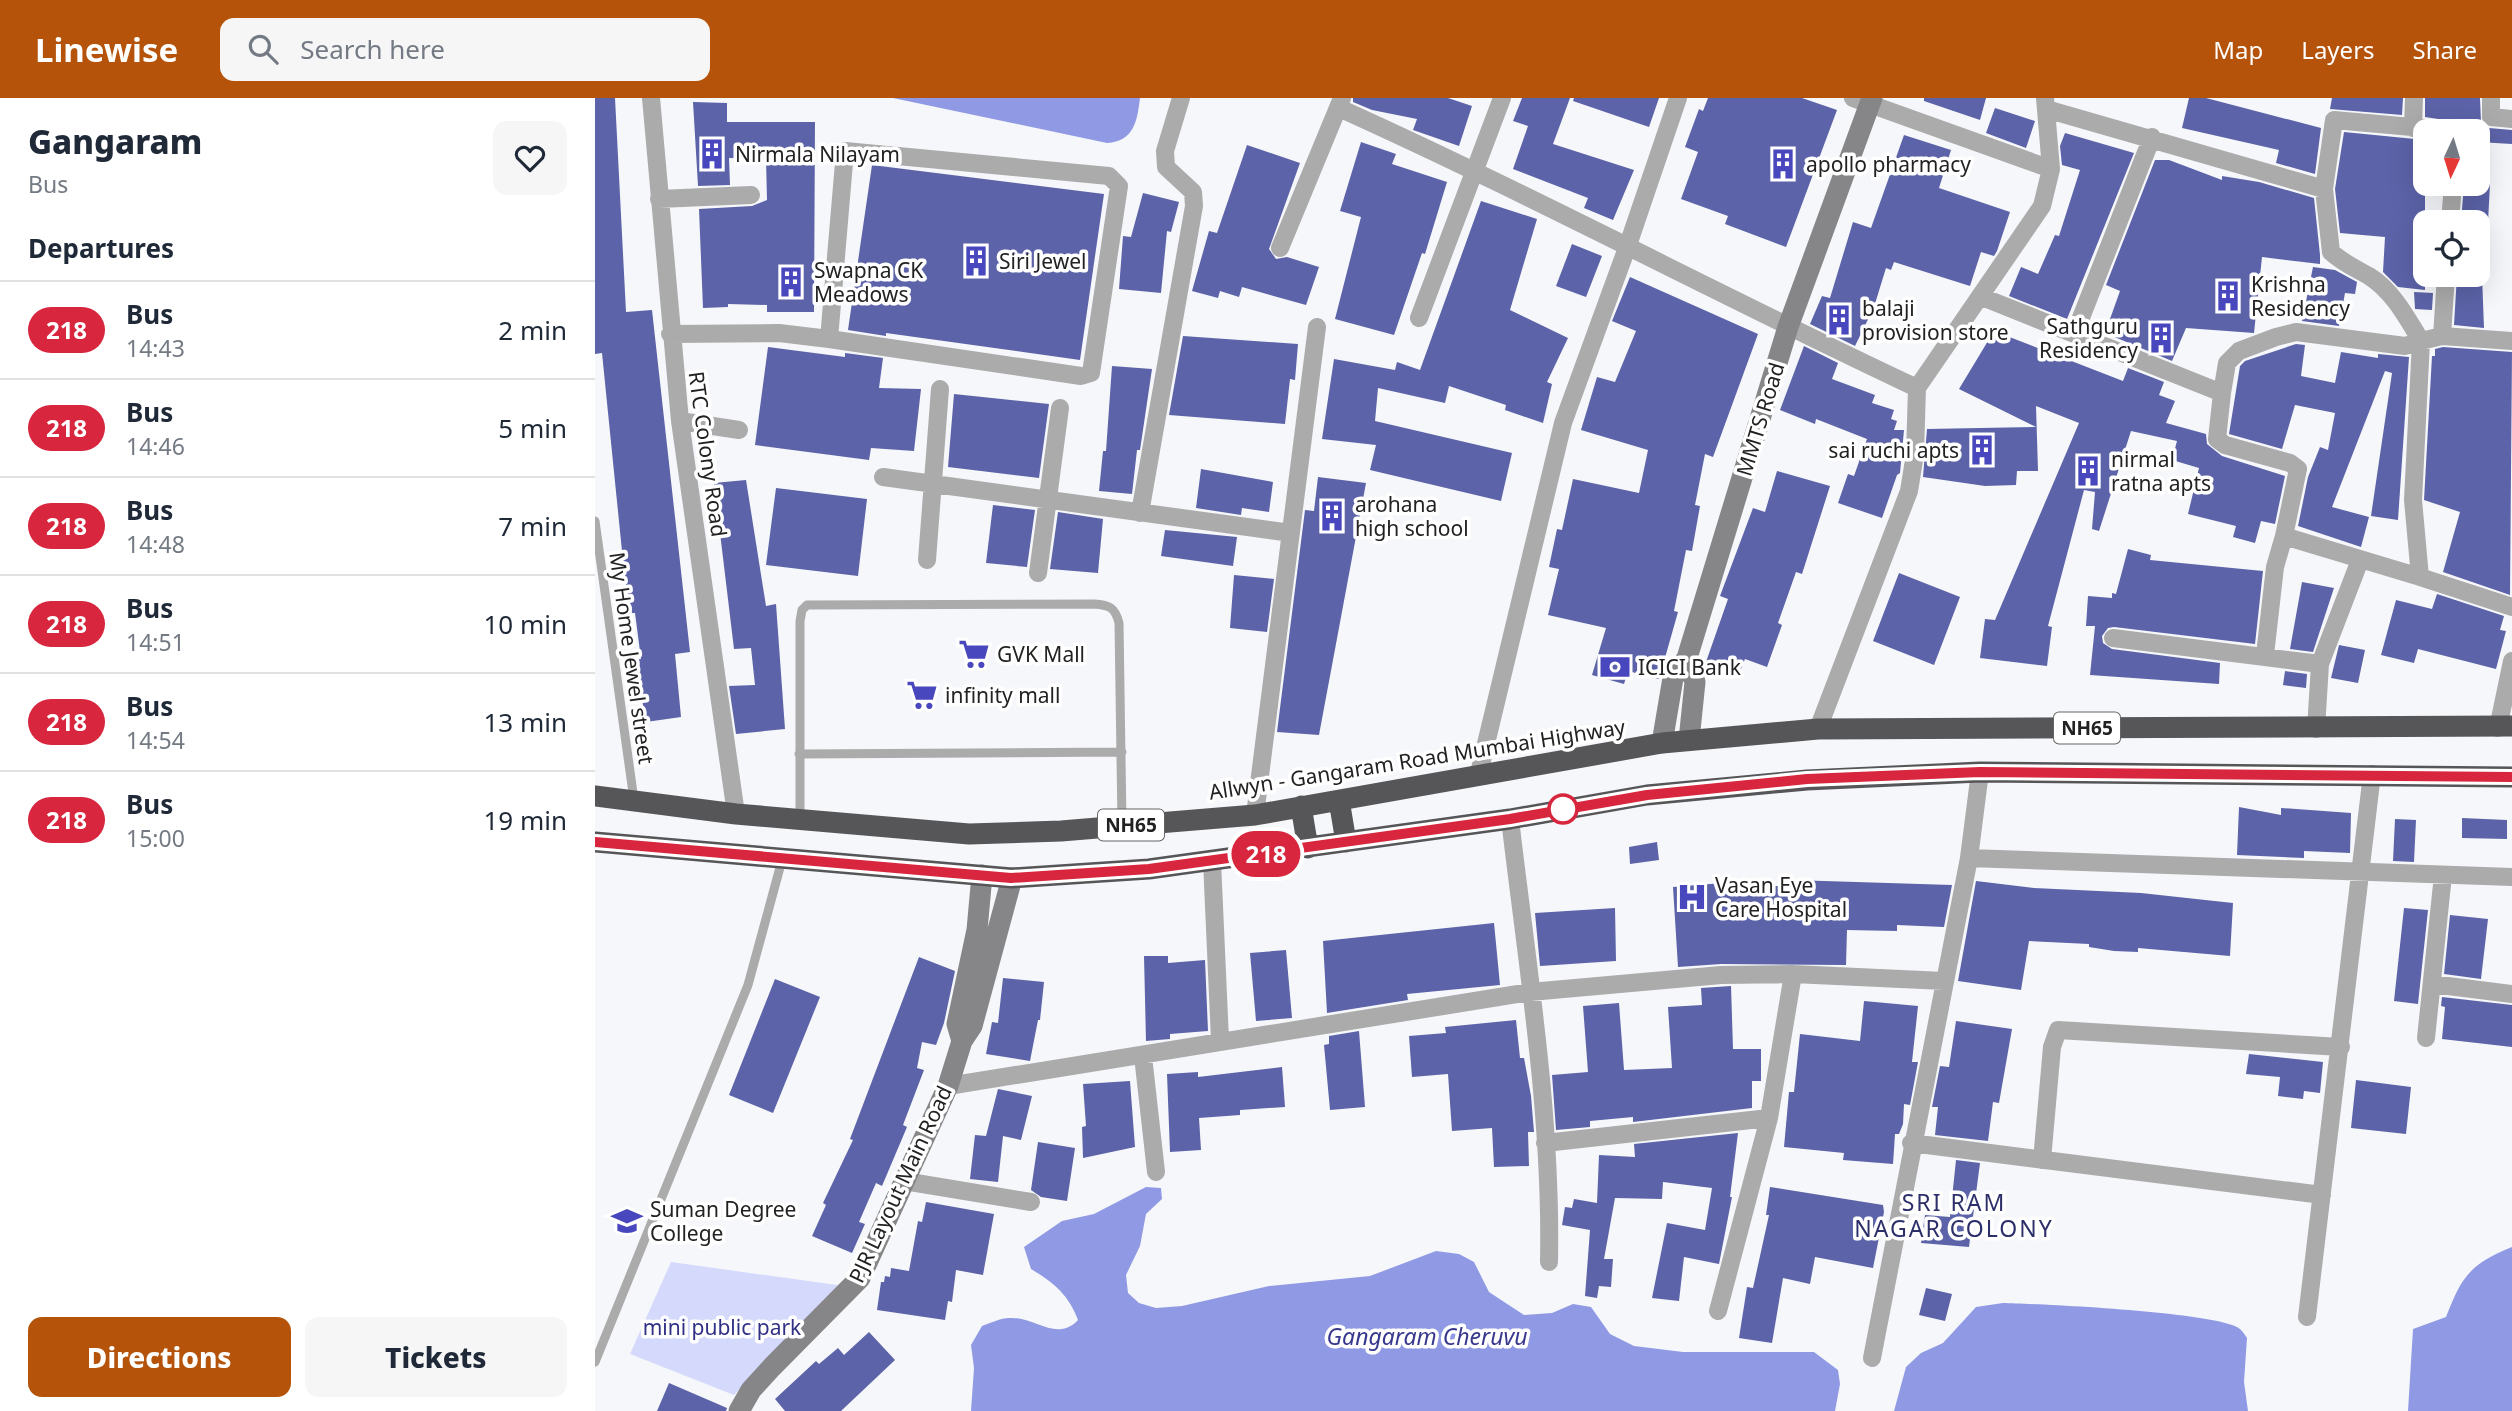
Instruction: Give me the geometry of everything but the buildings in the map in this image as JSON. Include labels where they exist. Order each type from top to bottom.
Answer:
[{"type":"highway","name":"NH65","points":[[1662,743],[1818,729],[2505,727]]},
{"type":"highway","name":"Allwyn - Gangaram Road Mumbai Highway","points":[[595,796],[736,814],[969,834],[1122,826],[1255,815],[1479,773],[1662,743]]},
{"type":"highway","name":"NH65","points":[[595,842],[1011,878],[1149,869],[1510,819],[1647,795],[1807,779],[1980,772],[2512,777]]},
{"type":"highway","points":[[1339,800],[1346,842]]},
{"type":"highway","points":[[1301,806],[1308,848]]},
{"type":"street","name":"RTC Colony Road","points":[[651,98],[670,334],[680,421],[736,814]]},
{"type":"street","points":[[1140,513],[1194,206],[1193,192],[1166,167],[1165,151],[1181,98]]},
{"type":"street","points":[[1419,318],[1502,98]]},
{"type":"street","points":[[1479,773],[1563,423],[1678,98]]},
{"type":"street","points":[[2413,119],[2414,98]]},
{"type":"street","points":[[2491,98],[2491,117],[2512,118]]},
{"type":"street","points":[[1865,100],[2051,169]]},
{"type":"street","name":"MMTS Road","points":[[1662,743],[1674,678],[1687,658],[1789,327],[1865,100]]},
{"type":"street","points":[[1280,248],[1340,103],[1917,388]]},
{"type":"street","points":[[1818,729],[1909,491],[1915,454],[1917,388],[2042,206],[2051,169],[2046,103],[2324,189]]},
{"type":"street","points":[[2413,128],[2334,120],[2324,189],[2331,253],[2347,267],[2370,276],[2400,305],[2421,341],[2413,500],[2420,577]]},
{"type":"street","points":[[2075,334],[2152,137]]},
{"type":"street","points":[[670,334],[779,333],[1081,376],[1091,373],[1119,186],[1109,176],[845,151],[829,339]]},
{"type":"street","points":[[659,199],[751,195]]},
{"type":"street","points":[[2442,336],[2445,287]]},
{"type":"street","points":[[1982,297],[2222,393]]},
{"type":"street","points":[[1255,815],[1317,327]]},
{"type":"street","points":[[2265,655],[2275,567],[2298,469],[2290,463],[2225,445],[2217,439],[2227,363],[2239,351],[2296,332],[2405,346],[2442,336],[2512,341]]},
{"type":"street","points":[[927,560],[940,388]]},
{"type":"street","points":[[1038,573],[1060,408]]},
{"type":"street","points":[[680,421],[739,429]]},
{"type":"street","points":[[883,477],[1291,533]]},
{"type":"street","points":[[2284,536],[2512,607]]},
{"type":"street","points":[[2316,729],[2320,664],[2360,560]]},
{"type":"street","points":[[2113,638],[2320,664]]},
{"type":"street","points":[[1687,658],[1695,682],[1689,740]]},
{"type":"street","points":[[2505,727],[2512,661]]},
{"type":"street","points":[[1872,1358],[1911,1143],[1969,858],[1980,772]]},
{"type":"street","points":[[2307,1317],[2372,774]]},
{"type":"street","points":[[1510,819],[1545,1143],[1550,1202],[1549,1262]]},
{"type":"street","points":[[1969,858],[2512,877]]},
{"type":"street","points":[[1212,861],[1220,1040]]},
{"type":"street","name":"PJR Layout Main Road","points":[[961,1041],[957,1024],[977,930],[982,875]]},
{"type":"street","points":[[2426,1038],[2443,876]]},
{"type":"street","name":"PJR Layout Main Road","points":[[739,1411],[751,1390],[772,1367],[860,1279],[948,1086],[961,1041],[972,1026],[1011,878]]},
{"type":"street","points":[[948,1086],[1530,992],[1721,975],[1793,974],[1944,981]]},
{"type":"street","points":[[1718,1311],[1769,1118],[1793,974]]},
{"type":"street","points":[[2431,984],[2512,994]]},
{"type":"street","points":[[2042,1160],[2052,1047],[2058,1030],[2341,1047]]},
{"type":"street","points":[[1143,1056],[1156,1172]]},
{"type":"street","points":[[1545,1143],[1769,1118]]},
{"type":"street","points":[[1911,1143],[2322,1195]]},
{"type":"street","points":[[904,1181],[1031,1202]]},
{"type":"lane","name":"My Home Jewel street","points":[[595,521],[634,800]]},
{"type":"lane","points":[[800,820],[800,621],[802,610],[807,605],[1109,605],[1116,612],[1119,624],[1122,826]]},
{"type":"lane","points":[[799,754],[1122,752]]},
{"type":"lane","points":[[595,1362],[748,985],[782,860]]},
{"type":"green space","name":"mini public park","points":[[671,1262],[844,1286],[734,1395],[630,1354]]},
{"type":"water","points":[[893,98],[1140,98],[1133,129],[1123,139],[1107,143]]},
{"type":"water","name":"Gangaram Cheruvu","points":[[1146,1187],[1161,1188],[1162,1199],[1146,1214],[1140,1246],[1126,1275],[1128,1293],[1139,1303],[1156,1308],[1182,1306],[1269,1286],[1370,1276],[1436,1251],[1459,1254],[1474,1262],[1489,1292],[1524,1315],[1552,1313],[1573,1304],[1591,1307],[1610,1334],[1634,1346],[1683,1352],[1814,1352],[1838,1370],[1840,1384],[1835,1411],[971,1411],[974,1368],[971,1345],[982,1326],[999,1320],[1019,1318],[1045,1327],[1062,1329],[1078,1320],[1070,1303],[1059,1290],[1031,1269],[1024,1247],[1062,1221],[1094,1214]]},
{"type":"water","points":[[2512,1247],[2512,1411],[2408,1411],[2413,1329],[2446,1317],[2457,1291],[2469,1273],[2486,1259]]},
{"type":"water","points":[[2003,1303],[2166,1314],[2225,1323],[2240,1329],[2247,1338],[2244,1382],[2248,1411],[1894,1411],[1906,1367],[1921,1353],[1943,1343],[1976,1307]]},
{"type":"bus line","name":"218","points":[[595,842],[1011,878],[1149,869],[1510,819],[1647,795],[1689,793],[1807,779],[1980,772],[2512,777]]},
{"type":"place","name":"Nirmala Nilayam","points":[[712,154]]},
{"type":"place","name":"apollo pharmacy","points":[[1783,164]]},
{"type":"place","name":"Siri Jewel","points":[[976,261]]},
{"type":"place","name":"Swapna CK Meadows","points":[[791,282]]},
{"type":"place","name":"Krishna Residency","points":[[2228,296]]},
{"type":"place","name":"balaji provision store","points":[[1839,320]]},
{"type":"place","name":"Sathguru Residency","points":[[2161,338]]},
{"type":"place","name":"sai ruchi apts","points":[[1982,450]]},
{"type":"place","name":"nirmal ratna apts","points":[[2088,471]]},
{"type":"place","name":"arohana high school","points":[[1332,516]]},
{"type":"place","name":"GVK Mall","points":[[974,654]]},
{"type":"place","name":"ICICI Bank","points":[[1615,667]]},
{"type":"place","name":"infinity mall","points":[[922,695]]},
{"type":"place","name":"Vasan Eye Care Hospital","points":[[1692,897]]},
{"type":"place","name":"Suman Degree College","points":[[627,1221]]},
{"type":"district","name":"SRI RAM NAGAR COLONY","points":[[1954,1215]]}]
